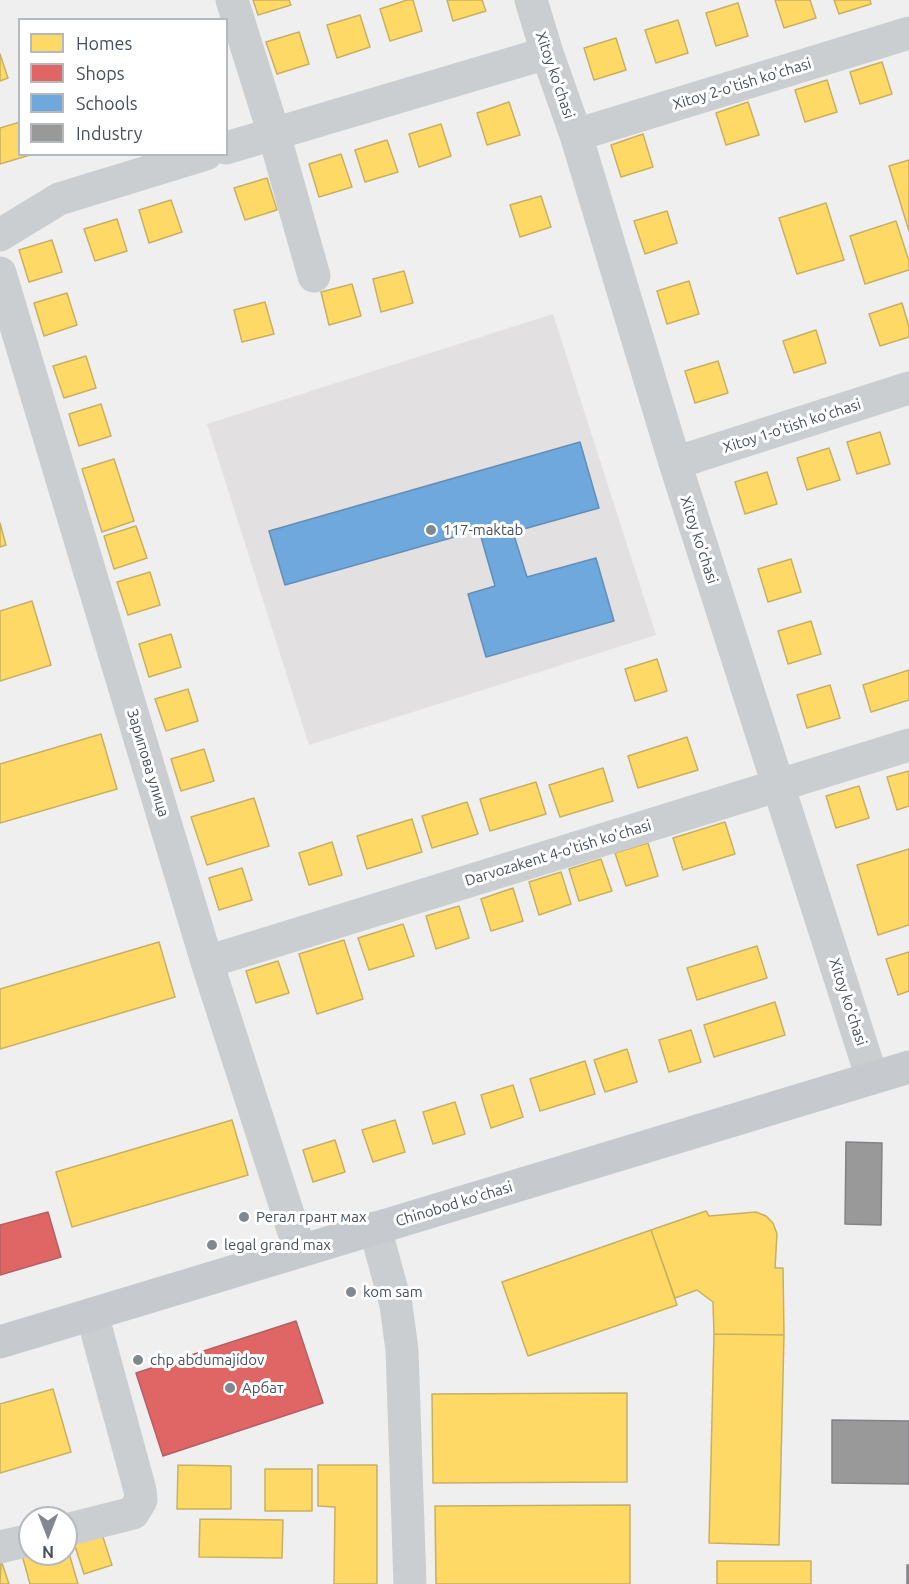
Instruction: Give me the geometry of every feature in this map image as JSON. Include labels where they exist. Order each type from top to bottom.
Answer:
[{"type":"main road","name":"Chinobod ko'chasi","points":[[0,1342],[909,1067]]},
{"type":"street","points":[[232,0],[274,134],[314,276]]},
{"type":"street","name":"Xitoy ko'chasi","points":[[531,0],[576,135],[675,463],[872,1078]]},
{"type":"street","name":"Xitoy 2-o'tish ko'chasi","points":[[576,135],[909,33]]},
{"type":"street","points":[[228,147],[547,53]]},
{"type":"street","points":[[0,235],[59,199],[199,156]]},
{"type":"street","name":"Зарипова улица","points":[[0,273],[207,962],[300,1251]]},
{"type":"street","name":"Xitoy 1-o'tish ko'chasi","points":[[675,463],[909,388]]},
{"type":"street","name":"Darvozakent 4-o'tish ko'chasi","points":[[207,962],[909,745]]},
{"type":"street","points":[[375,1228],[396,1305],[402,1350],[410,1584]]},
{"type":"street","points":[[78,1527],[133,1513],[141,1500],[92,1314]]},
{"type":"street","points":[[0,1547],[18,1543]]},
{"type":"shaded area","name":"117-maktab","points":[[553,314],[656,635],[309,745],[207,424]]},
{"type":"building: Homes","points":[[253,0],[289,0],[291,5],[258,15]]},
{"type":"building: Homes","points":[[413,0],[422,31],[390,41],[380,9]]},
{"type":"building: Homes","points":[[447,0],[482,0],[486,11],[453,21]]},
{"type":"building: Homes","points":[[775,0],[810,0],[816,18],[784,28]]},
{"type":"building: Homes","points":[[834,0],[870,0],[871,4],[839,14]]},
{"type":"building: Homes","points":[[738,3],[748,36],[716,46],[706,13]]},
{"type":"building: Homes","points":[[360,15],[370,47],[337,58],[327,25]]},
{"type":"building: Homes","points":[[678,20],[688,53],[656,63],[645,30]]},
{"type":"building: Homes","points":[[299,32],[309,64],[277,74],[266,42]]},
{"type":"building: Homes","points":[[616,38],[626,70],[594,80],[584,48]]},
{"type":"building: Homes","points":[[0,54],[8,78],[0,81]]},
{"type":"building: Homes","points":[[882,62],[892,94],[860,104],[850,72]]},
{"type":"building: Homes","points":[[827,80],[837,112],[805,122],[795,90]]},
{"type":"building: Homes","points":[[509,102],[520,135],[487,145],[477,113]]},
{"type":"building: Homes","points":[[748,102],[759,135],[726,145],[716,113]]},
{"type":"building: Homes","points":[[18,123],[18,156],[27,156],[0,164],[0,128]]},
{"type":"building: Homes","points":[[441,124],[451,156],[419,167],[409,134]]},
{"type":"building: Homes","points":[[643,134],[653,167],[621,177],[611,145]]},
{"type":"building: Homes","points":[[387,140],[398,172],[365,182],[355,150]]},
{"type":"building: Homes","points":[[341,154],[352,187],[319,197],[309,164]]},
{"type":"building: Homes","points":[[909,160],[909,231],[889,166]]},
{"type":"building: Homes","points":[[267,178],[277,210],[245,220],[234,188]]},
{"type":"building: Homes","points":[[541,196],[551,227],[520,237],[510,205]]},
{"type":"building: Homes","points":[[171,200],[182,232],[149,243],[139,210]]},
{"type":"building: Homes","points":[[826,203],[844,260],[797,274],[779,218]]},
{"type":"building: Homes","points":[[667,211],[677,243],[645,254],[634,221]]},
{"type":"building: Homes","points":[[117,219],[127,251],[95,261],[84,229]]},
{"type":"building: Homes","points":[[896,221],[909,261],[909,270],[865,284],[850,236]]},
{"type":"building: Homes","points":[[52,240],[62,272],[29,282],[19,250]]},
{"type":"building: Homes","points":[[404,271],[413,303],[381,312],[373,279]]},
{"type":"building: Homes","points":[[689,281],[699,314],[667,324],[657,291]]},
{"type":"building: Homes","points":[[352,284],[361,316],[329,325],[321,292]]},
{"type":"building: Homes","points":[[67,293],[77,325],[44,336],[34,303]]},
{"type":"building: Homes","points":[[265,302],[274,334],[242,342],[234,310]]},
{"type":"building: Homes","points":[[902,303],[909,327],[909,337],[880,346],[869,314]]},
{"type":"building: Homes","points":[[816,330],[826,363],[794,373],[783,341]]},
{"type":"building: Homes","points":[[86,356],[96,388],[64,398],[53,366]]},
{"type":"building: Homes","points":[[718,361],[728,393],[695,403],[685,371]]},
{"type":"building: Homes","points":[[101,404],[111,436],[79,446],[69,414]]},
{"type":"building: Homes","points":[[880,432],[890,464],[857,474],[847,442]]},
{"type":"building: Homes","points":[[829,448],[840,480],[807,490],[797,458]]},
{"type":"building: Homes","points":[[114,459],[134,521],[102,532],[82,469]]},
{"type":"building: Homes","points":[[767,472],[777,504],[745,514],[735,482]]},
{"type":"building: Homes","points":[[0,523],[6,545],[0,547]]},
{"type":"building: Homes","points":[[136,526],[147,558],[114,569],[104,536]]},
{"type":"building: Homes","points":[[791,559],[801,592],[768,602],[758,569]]},
{"type":"building: Homes","points":[[150,572],[160,605],[128,615],[117,582]]},
{"type":"building: Homes","points":[[32,601],[51,665],[0,681],[0,611]]},
{"type":"building: Homes","points":[[811,621],[821,654],[788,664],[778,631]]},
{"type":"building: Homes","points":[[171,634],[181,667],[149,677],[139,644]]},
{"type":"building: Homes","points":[[657,659],[667,691],[635,701],[625,669]]},
{"type":"building: Homes","points":[[909,670],[909,700],[871,712],[863,685]]},
{"type":"building: Homes","points":[[830,685],[840,718],[807,728],[797,695]]},
{"type":"building: Homes","points":[[188,689],[198,721],[166,731],[155,699]]},
{"type":"building: Homes","points":[[101,734],[117,789],[0,823],[0,764]]},
{"type":"building: Homes","points":[[687,737],[698,770],[638,788],[628,756]]},
{"type":"building: Homes","points":[[204,749],[214,781],[181,791],[171,759]]},
{"type":"building: Homes","points":[[603,768],[613,801],[560,817],[549,785]]},
{"type":"building: Homes","points":[[909,771],[909,806],[897,810],[887,777]]},
{"type":"building: Homes","points":[[536,782],[546,814],[490,831],[480,799]]},
{"type":"building: Homes","points":[[859,786],[869,818],[836,828],[826,796]]},
{"type":"building: Homes","points":[[254,798],[269,846],[207,865],[191,817]]},
{"type":"building: Homes","points":[[467,802],[478,834],[432,848],[422,816]]},
{"type":"building: Homes","points":[[412,819],[422,852],[367,869],[357,836]]},
{"type":"building: Homes","points":[[725,822],[735,854],[683,870],[673,838]]},
{"type":"building: Homes","points":[[332,842],[342,875],[309,885],[299,853]]},
{"type":"building: Homes","points":[[648,843],[658,876],[626,886],[615,853]]},
{"type":"building: Homes","points":[[909,849],[909,925],[878,935],[857,865]]},
{"type":"building: Homes","points":[[601,859],[612,891],[579,901],[569,869]]},
{"type":"building: Homes","points":[[242,868],[252,900],[219,910],[209,878]]},
{"type":"building: Homes","points":[[561,872],[571,904],[539,915],[529,882]]},
{"type":"building: Homes","points":[[513,888],[523,921],[491,931],[481,899]]},
{"type":"building: Homes","points":[[459,906],[469,938],[436,949],[426,916]]},
{"type":"building: Homes","points":[[403,924],[414,956],[369,970],[358,938]]},
{"type":"building: Homes","points":[[344,940],[363,999],[317,1014],[299,954]]},
{"type":"building: Homes","points":[[159,942],[175,997],[0,1049],[0,989]]},
{"type":"building: Homes","points":[[757,946],[767,978],[697,1000],[687,968]]},
{"type":"building: Homes","points":[[909,952],[909,991],[898,995],[886,959]]},
{"type":"building: Homes","points":[[278,961],[289,993],[256,1003],[246,971]]},
{"type":"building: Homes","points":[[775,1002],[785,1035],[714,1057],[704,1025]]},
{"type":"building: Homes","points":[[691,1030],[701,1062],[669,1072],[659,1040]]},
{"type":"building: Homes","points":[[627,1049],[637,1082],[605,1092],[594,1060]]},
{"type":"building: Homes","points":[[585,1061],[595,1094],[540,1111],[530,1079]]},
{"type":"building: Homes","points":[[513,1085],[523,1117],[491,1128],[481,1095]]},
{"type":"building: Homes","points":[[455,1102],[465,1134],[433,1144],[423,1112]]},
{"type":"building: Homes","points":[[232,1120],[248,1175],[72,1227],[56,1172]]},
{"type":"building: Homes","points":[[395,1120],[405,1152],[373,1162],[362,1130]]},
{"type":"building: Homes","points":[[335,1140],[345,1172],[313,1182],[303,1150]]},
{"type":"building: Homes","points":[[706,1211],[709,1216],[756,1212],[766,1216],[773,1223],[777,1234],[775,1268],[783,1268],[784,1335],[714,1334],[713,1302],[697,1290],[675,1298],[651,1230]]},
{"type":"building: Homes","points":[[651,1230],[677,1305],[528,1356],[502,1282]]},
{"type":"building: Homes","points":[[714,1334],[784,1335],[779,1545],[709,1543]]},
{"type":"building: Homes","points":[[53,1389],[71,1452],[0,1473],[0,1404]]},
{"type":"building: Homes","points":[[627,1393],[627,1482],[433,1483],[432,1394]]},
{"type":"building: Homes","points":[[178,1465],[231,1466],[231,1509],[177,1509]]},
{"type":"building: Homes","points":[[318,1465],[377,1465],[377,1584],[334,1584],[335,1507],[318,1506]]},
{"type":"building: Homes","points":[[265,1469],[312,1469],[312,1511],[265,1511]]},
{"type":"building: Homes","points":[[630,1505],[630,1584],[436,1584],[435,1506]]},
{"type":"building: Homes","points":[[200,1519],[283,1520],[282,1558],[199,1557]]},
{"type":"building: Homes","points":[[101,1531],[112,1565],[84,1574],[78,1555],[78,1538]]},
{"type":"building: Homes","points":[[1,1560],[9,1584],[0,1584]]},
{"type":"building: Homes","points":[[717,1561],[811,1561],[811,1584],[717,1584]]},
{"type":"building: Homes","points":[[25,1566],[73,1566],[78,1584],[30,1584]]},
{"type":"building: Shops","points":[[48,1212],[61,1257],[0,1275],[0,1225]]},
{"type":"building: Shops","name":"Арбат","points":[[296,1321],[323,1403],[163,1456],[136,1373]]},
{"type":"building: Schools","points":[[580,442],[599,508],[513,532],[527,577],[596,558],[614,621],[486,657],[468,594],[495,586],[479,530],[285,585],[269,531]]},
{"type":"building: Industry","points":[[846,1142],[882,1143],[881,1225],[845,1224]]},
{"type":"building: Industry","points":[[832,1420],[909,1421],[909,1484],[832,1483]]},
{"type":"building: Industry","points":[[907,1565],[909,1565],[909,1584],[907,1584]]},
{"type":"place","name":"117-maktab","points":[[431,530]]},
{"type":"place","name":"Регал грант мах","points":[[244,1217]]},
{"type":"place","name":"legal grand max","points":[[212,1245]]},
{"type":"place","name":"kom sam","points":[[351,1292]]},
{"type":"place","name":"chp abdumajidov","points":[[138,1360]]},
{"type":"place","name":"Арбат","points":[[230,1388]]}]
